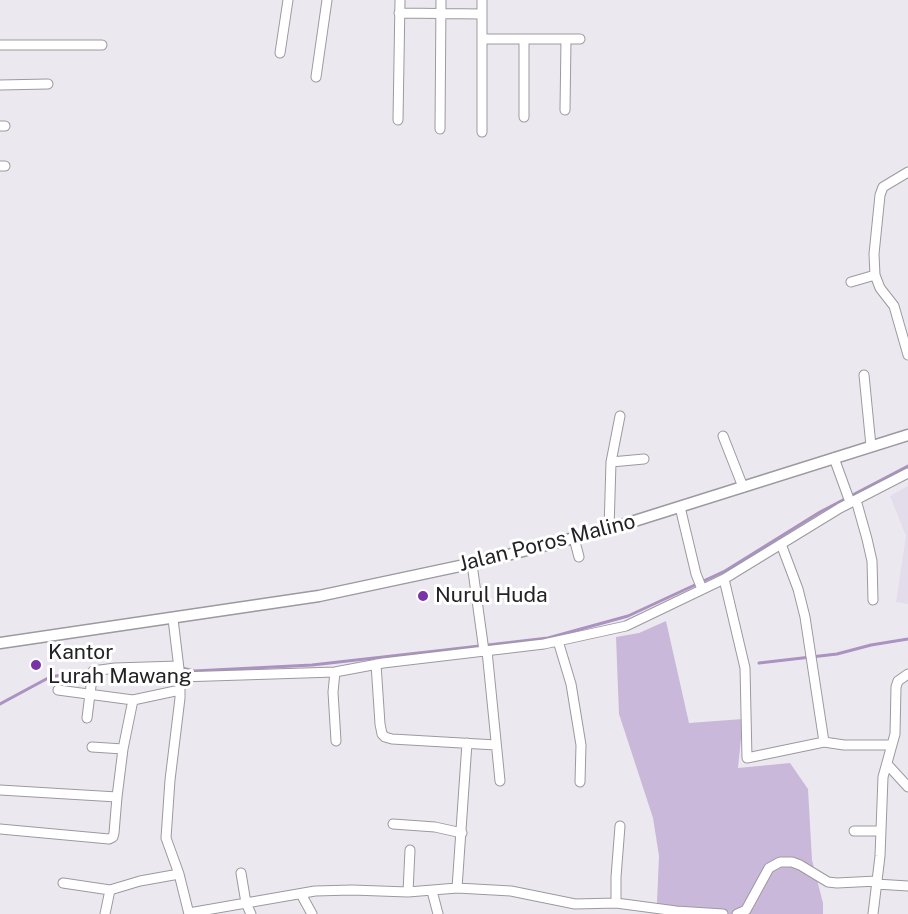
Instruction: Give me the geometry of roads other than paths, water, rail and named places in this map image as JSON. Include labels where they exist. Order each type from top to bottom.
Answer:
[{"type":"main road","name":"Jalan Poros Malino","points":[[0,643],[319,596],[472,564],[609,529],[908,435]]},
{"type":"street","points":[[280,53],[288,0]]},
{"type":"street","points":[[316,76],[327,0]]},
{"type":"street","points":[[398,120],[400,0]]},
{"type":"street","points":[[440,129],[441,0]]},
{"type":"street","points":[[482,0],[482,132]]},
{"type":"street","points":[[399,13],[482,14]]},
{"type":"street","points":[[483,39],[580,39]]},
{"type":"street","points":[[524,39],[524,117]]},
{"type":"street","points":[[564,110],[566,39]]},
{"type":"street","points":[[0,45],[102,45]]},
{"type":"street","points":[[0,85],[48,84]]},
{"type":"street","points":[[907,350],[904,327],[894,306],[880,288],[875,275],[873,254],[880,195],[884,187],[908,172]]},
{"type":"street","points":[[851,282],[875,275]]},
{"type":"street","points":[[864,375],[871,446]]},
{"type":"street","points":[[609,529],[611,462],[620,416]]},
{"type":"street","points":[[723,436],[743,487]]},
{"type":"street","points":[[834,458],[867,539],[872,561],[873,600]]},
{"type":"street","points":[[611,462],[644,459]]},
{"type":"street","points":[[87,718],[92,674],[115,668],[179,671],[335,672],[469,651],[486,651],[558,641],[626,626],[701,587],[724,579],[853,501],[908,473]]},
{"type":"street","points":[[680,507],[701,587]]},
{"type":"street","points":[[574,538],[579,557]]},
{"type":"street","points":[[781,544],[798,589],[805,617],[824,741]]},
{"type":"street","points":[[472,564],[486,651],[500,781]]},
{"type":"street","points":[[724,579],[745,668],[747,758],[824,741],[844,745],[892,744]]},
{"type":"street","points":[[173,619],[180,690],[166,838],[179,874],[189,914],[301,894],[352,890],[408,892],[457,888],[511,891],[575,904],[616,903],[676,911],[723,914]]},
{"type":"street","points":[[558,641],[572,684],[581,745],[580,782]]},
{"type":"street","points":[[376,664],[382,734],[392,740],[496,745]]},
{"type":"street","points":[[335,672],[333,692],[336,741]]},
{"type":"street","points":[[873,914],[881,831],[882,788],[896,717],[896,687],[898,681],[908,674]]},
{"type":"street","points":[[58,690],[133,700],[180,690]]},
{"type":"street","points":[[0,829],[109,839],[112,837],[123,749],[133,700]]},
{"type":"street","points":[[457,888],[467,743]]},
{"type":"street","points":[[92,747],[123,749]]},
{"type":"street","points":[[887,764],[908,787]]},
{"type":"street","points":[[0,790],[117,797]]},
{"type":"street","points":[[393,824],[435,827],[462,833]]},
{"type":"street","points":[[616,903],[620,826]]},
{"type":"street","points":[[855,831],[881,831]]},
{"type":"street","points":[[408,892],[410,850]]},
{"type":"street","points":[[737,914],[746,910],[769,868],[780,862],[792,862],[828,882],[908,886]]},
{"type":"street","points":[[240,873],[246,903],[251,914]]},
{"type":"street","points":[[63,883],[110,890],[140,881],[179,874]]},
{"type":"street","points":[[105,914],[110,890]]},
{"type":"street","points":[[432,891],[438,914]]},
{"type":"street","points":[[301,894],[312,914]]},
{"type":"waterway","points":[[182,668],[194,671],[312,665],[548,638],[628,616],[725,571],[820,512],[908,466]]},
{"type":"waterway","points":[[759,663],[837,654],[908,639]]},
{"type":"waterway","points":[[0,704],[50,677],[92,670]]},
{"type":"place","name":"Nurul Huda","points":[[423,596]]},
{"type":"place","name":"Kantor Lurah Mawang","points":[[36,665]]}]
